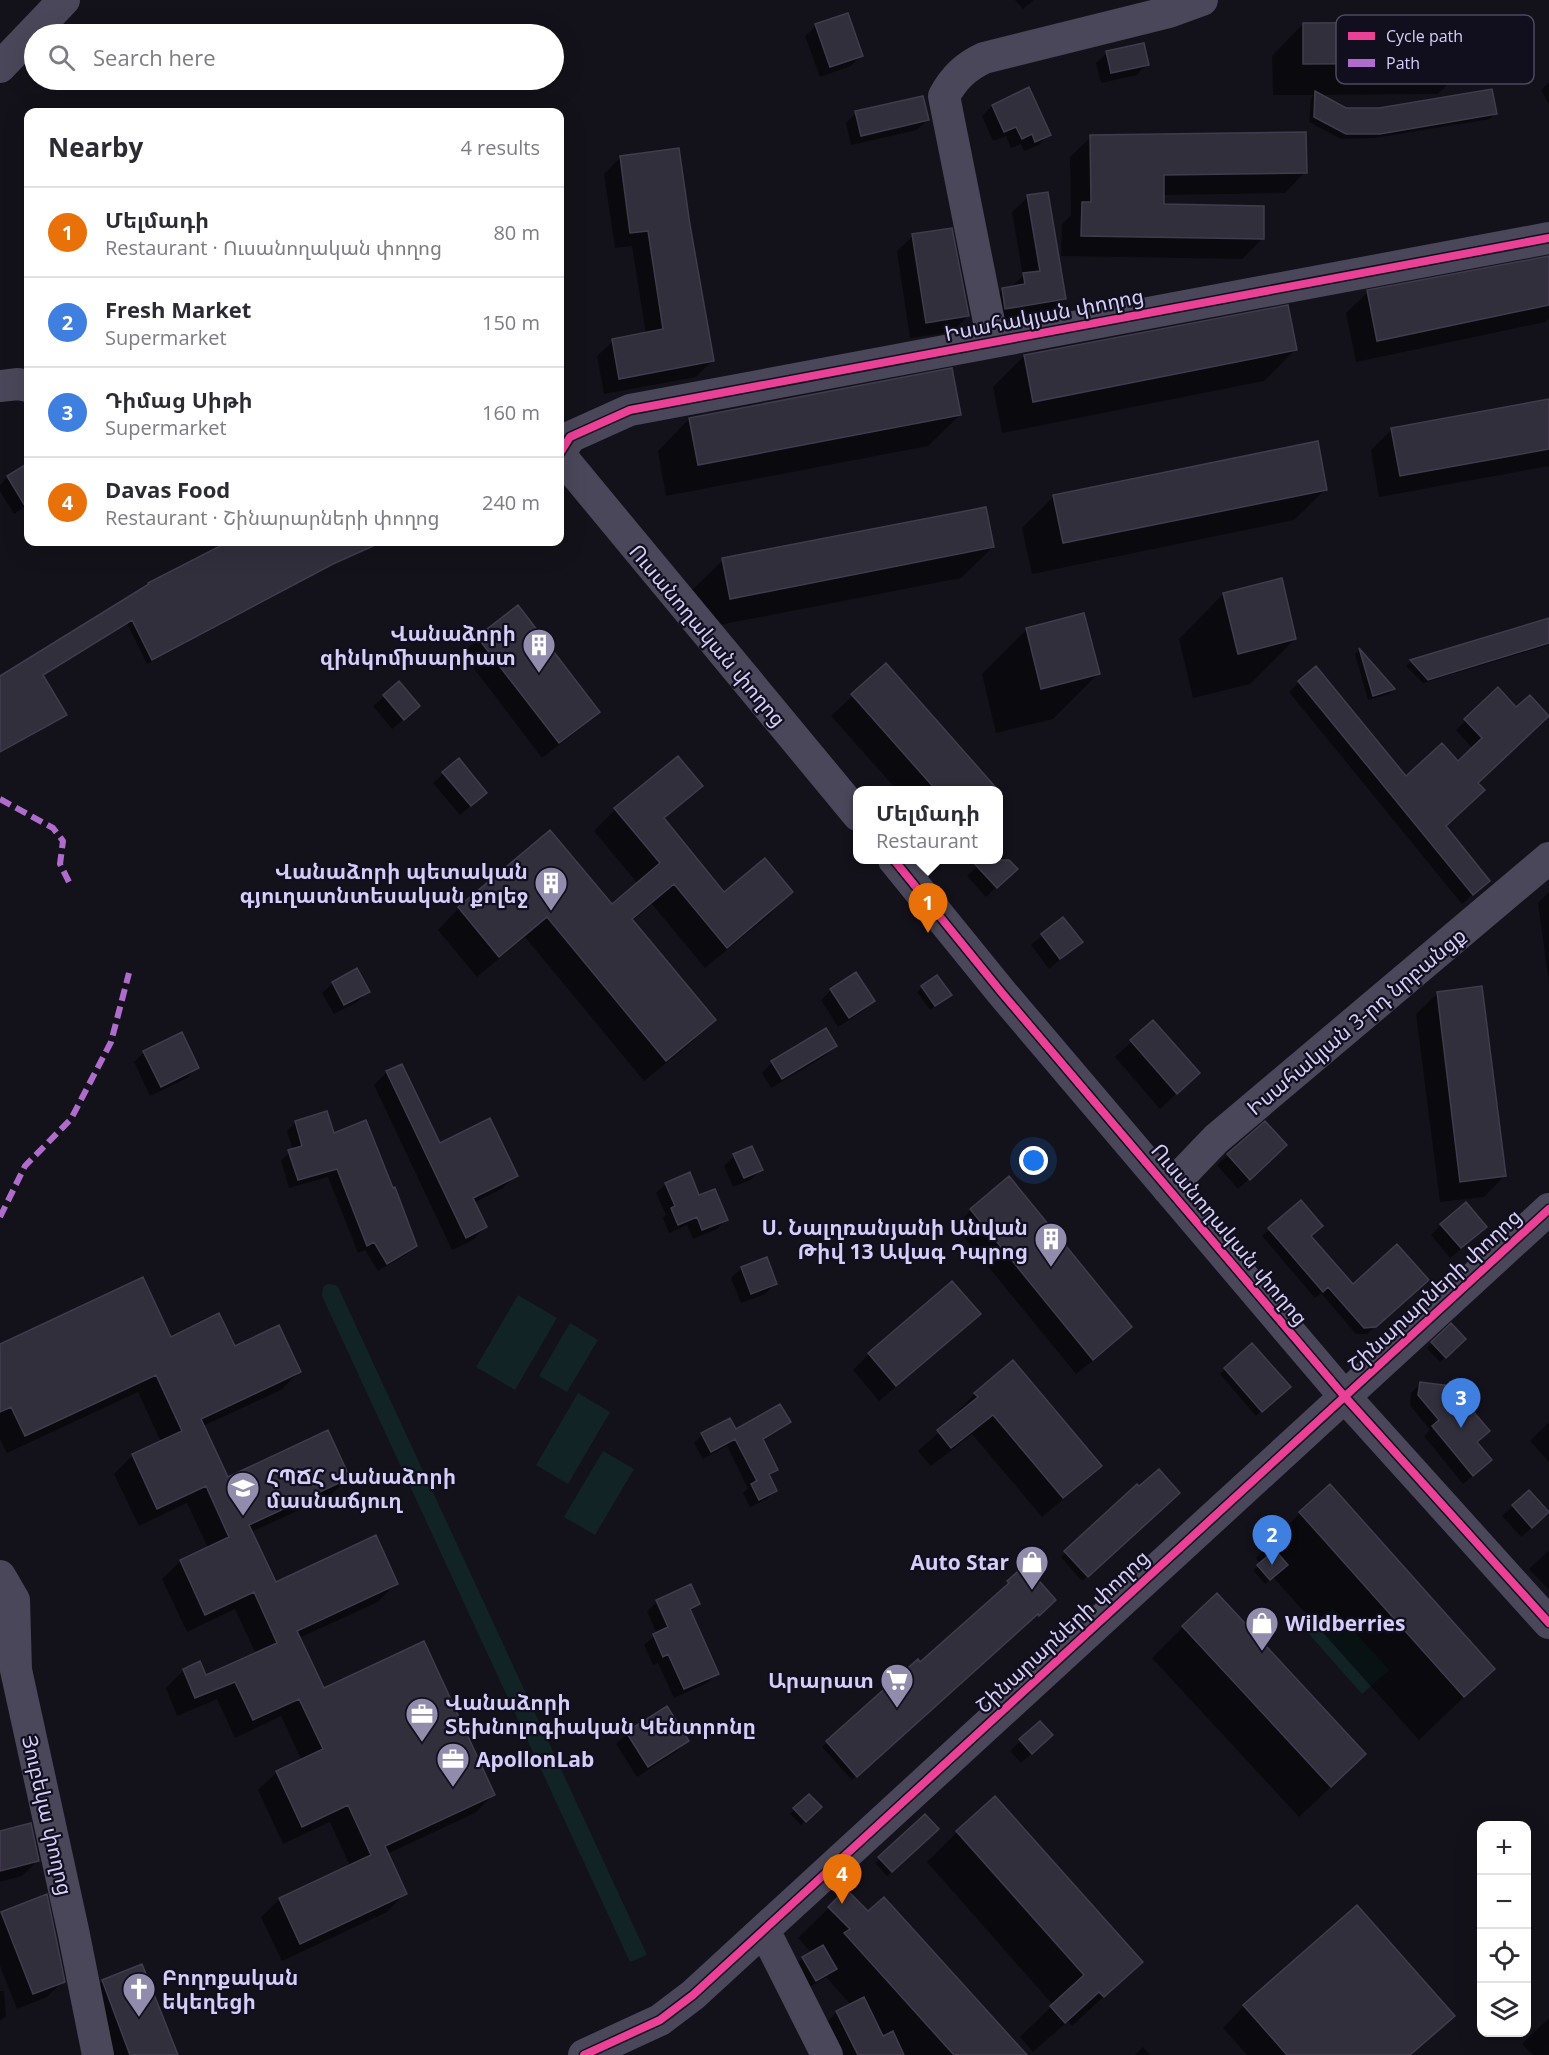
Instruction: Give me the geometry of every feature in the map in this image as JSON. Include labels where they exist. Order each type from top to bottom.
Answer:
[{"type":"street","points":[[41,24],[64,0]]},
{"type":"street","points":[[993,342],[944,96],[953,80],[968,66],[984,58],[1169,12],[1202,0]]},
{"type":"street","points":[[0,67],[24,42]]},
{"type":"street","name":"Իսահակյան փողոց","points":[[564,447],[570,436],[630,410],[1549,238]]},
{"type":"street","points":[[0,386],[24,385]]},
{"type":"street","name":"Ուսանողական փողոց","points":[[564,459],[853,809]]},
{"type":"street","name":"Իսահակյան 3-րդ նրբանցք","points":[[1168,1189],[1216,1139],[1549,858]]},
{"type":"street","name":"Ուսանողական փողոց","points":[[897,864],[1002,993],[1346,1397],[1549,1623]]},
{"type":"street","name":"Շինարարների փողոց","points":[[584,2055],[660,2020],[693,1995],[1549,1209]]},
{"type":"street","name":"Յուբեկա փողոց","points":[[0,1576],[14,1600],[16,1670],[98,2055]]},
{"type":"street","points":[[764,1929],[827,2055]]},
{"type":"shaded area","points":[[327,1284],[336,1285],[339,1289],[647,1955],[630,1962],[322,1296],[323,1287]]},
{"type":"shaded area","points":[[518,1295],[557,1318],[515,1390],[476,1367]]},
{"type":"shaded area","points":[[570,1323],[598,1340],[567,1392],[539,1376]]},
{"type":"shaded area","points":[[578,1393],[610,1412],[568,1484],[536,1465]]},
{"type":"shaded area","points":[[603,1451],[634,1469],[595,1535],[564,1517]]},
{"type":"shaded area","points":[[1333,1608],[1389,1670],[1362,1694],[1307,1632]]},
{"type":"building","points":[[848,13],[863,56],[830,67],[815,24]]},
{"type":"building","points":[[1303,23],[1336,23],[1336,64],[1303,64]]},
{"type":"building","points":[[1144,43],[1149,65],[1111,73],[1106,51]]},
{"type":"building","points":[[1029,87],[1051,135],[1035,142],[1032,134],[1022,139],[1016,127],[1004,132],[992,105]]},
{"type":"building","points":[[1492,89],[1497,114],[1380,134],[1346,134],[1314,117],[1315,91],[1346,108],[1379,108]]},
{"type":"building","points":[[923,96],[929,120],[861,136],[855,111]]},
{"type":"building","points":[[1306,132],[1307,173],[1164,175],[1164,204],[1264,206],[1264,239],[1081,236],[1082,202],[1091,202],[1090,135]]},
{"type":"building","points":[[679,148],[714,361],[619,379],[612,339],[663,329],[648,231],[630,233],[620,156]]},
{"type":"building","points":[[1048,192],[1066,299],[1005,309],[1002,288],[1025,284],[1023,273],[1040,271],[1027,195]]},
{"type":"building","points":[[952,228],[969,316],[926,323],[912,234]]},
{"type":"building","points":[[1549,256],[1549,305],[1377,341],[1367,290]]},
{"type":"building","points":[[1288,305],[1297,350],[1033,402],[1024,355]]},
{"type":"building","points":[[952,368],[961,415],[698,465],[689,418]]},
{"type":"building","points":[[1549,399],[1549,449],[1400,476],[1391,428]]},
{"type":"building","points":[[1318,441],[1327,490],[1063,543],[1053,495]]},
{"type":"building","points":[[24,465],[24,504],[7,476]]},
{"type":"building","points":[[986,507],[994,547],[730,599],[722,558]]},
{"type":"building","points":[[220,546],[373,546],[333,564],[152,660],[132,620],[43,675],[67,715],[0,752],[0,676],[148,583]]},
{"type":"building","points":[[1282,578],[1296,639],[1238,654],[1223,593]]},
{"type":"building","name":"Վանաձորի զինկոմիսարիատ","points":[[518,605],[600,712],[559,743],[477,637]]},
{"type":"building","points":[[1084,613],[1100,674],[1041,689],[1026,628]]},
{"type":"building","points":[[1549,618],[1549,643],[1428,680],[1410,660]]},
{"type":"building","points":[[1359,648],[1395,689],[1373,696]]},
{"type":"building","points":[[886,663],[994,786],[932,786],[851,694]]},
{"type":"building","points":[[1316,666],[1406,776],[1442,743],[1458,761],[1482,738],[1464,719],[1498,687],[1516,707],[1530,695],[1549,716],[1478,783],[1485,790],[1446,826],[1490,881],[1473,895],[1298,681]]},
{"type":"building","points":[[399,681],[420,706],[404,720],[383,695]]},
{"type":"building","name":"Վանաձորի պետական գյուղատնտեսական քոլեջ","points":[[678,756],[703,786],[664,818],[724,892],[765,858],[793,892],[727,948],[674,884],[632,919],[716,1020],[666,1061],[547,917],[499,957],[458,907],[550,830],[612,904],[660,863],[614,808]]},
{"type":"building","points":[[459,758],[487,793],[471,806],[442,772]]},
{"type":"building","points":[[1003,860],[1009,860],[1018,869],[997,888],[975,864],[1003,864]]},
{"type":"building","points":[[1063,917],[1083,942],[1060,959],[1041,934]]},
{"type":"building","points":[[357,968],[370,992],[344,1005],[332,982]]},
{"type":"building","points":[[856,972],[875,1001],[849,1018],[830,989]]},
{"type":"building","points":[[937,975],[952,995],[935,1006],[921,986]]},
{"type":"building","points":[[1482,986],[1506,1176],[1460,1182],[1437,992]]},
{"type":"building","points":[[1153,1020],[1200,1073],[1177,1094],[1130,1040]]},
{"type":"building","points":[[826,1028],[837,1046],[782,1079],[771,1061]]},
{"type":"building","points":[[182,1032],[199,1068],[161,1087],[143,1051]]},
{"type":"building","points":[[402,1064],[440,1143],[490,1118],[518,1176],[473,1198],[487,1227],[466,1238],[386,1071]]},
{"type":"building","points":[[327,1111],[334,1133],[366,1120],[393,1188],[395,1187],[417,1246],[387,1264],[374,1242],[367,1246],[337,1169],[298,1180],[288,1150],[302,1146],[295,1121]]},
{"type":"building","points":[[1265,1121],[1287,1145],[1250,1180],[1227,1154]]},
{"type":"building","points":[[752,1146],[763,1170],[744,1178],[733,1154]]},
{"type":"building","points":[[690,1172],[699,1195],[715,1189],[728,1220],[702,1230],[697,1217],[678,1225],[671,1208],[675,1206],[665,1183]]},
{"type":"building","name":"Ս. Նալղռանյանի Անվան Թիվ 13 Ավագ Դպրոց","points":[[1009,1176],[1132,1327],[1093,1360],[970,1209]]},
{"type":"building","points":[[1301,1200],[1323,1226],[1311,1236],[1353,1284],[1397,1244],[1429,1280],[1376,1327],[1364,1328],[1328,1287],[1323,1292],[1268,1228]]},
{"type":"building","points":[[1466,1202],[1487,1227],[1461,1248],[1440,1224]]},
{"type":"building","points":[[767,1257],[777,1284],[751,1294],[741,1267]]},
{"type":"building","points":[[143,1277],[171,1337],[219,1313],[235,1346],[279,1325],[301,1372],[201,1419],[228,1477],[328,1430],[350,1478],[249,1525],[276,1582],[376,1535],[398,1584],[297,1631],[324,1688],[424,1641],[495,1795],[385,1846],[407,1894],[300,1944],[279,1898],[371,1855],[348,1805],[302,1827],[276,1771],[323,1749],[299,1699],[253,1720],[235,1682],[195,1698],[183,1669],[200,1661],[206,1675],[277,1643],[254,1592],[205,1615],[180,1560],[229,1537],[206,1486],[157,1509],[132,1454],[182,1431],[156,1375],[25,1436],[11,1407],[0,1412],[0,1344]]},
{"type":"building","points":[[952,1281],[981,1314],[896,1386],[868,1353]]},
{"type":"building","points":[[1451,1323],[1466,1339],[1446,1358],[1431,1342]]},
{"type":"building","points":[[1252,1343],[1291,1387],[1262,1412],[1224,1368]]},
{"type":"building","points":[[1013,1360],[1102,1466],[1063,1498],[993,1415],[951,1448],[937,1430],[978,1397],[974,1393]]},
{"type":"building","points":[[1420,1382],[1451,1386],[1490,1431],[1477,1442],[1492,1460],[1473,1476],[1432,1426],[1439,1420],[1418,1395]]},
{"type":"building","points":[[780,1404],[791,1422],[763,1439],[778,1470],[769,1474],[777,1491],[759,1500],[751,1484],[757,1481],[735,1439],[711,1452],[701,1433],[730,1418],[736,1429]]},
{"type":"building","points":[[1159,1469],[1180,1493],[1088,1577],[1064,1551],[1137,1484],[1139,1486]]},
{"type":"building","points":[[1330,1484],[1495,1669],[1464,1697],[1299,1512]]},
{"type":"building","points":[[1529,1490],[1549,1512],[1532,1528],[1512,1505]]},
{"type":"building","points":[[1275,1550],[1288,1565],[1270,1580],[1257,1565]]},
{"type":"building","points":[[1025,1565],[1056,1600],[857,1777],[826,1741],[918,1659],[920,1662],[1009,1583],[1007,1581]]},
{"type":"building","points":[[691,1584],[700,1604],[690,1609],[719,1674],[684,1689],[668,1654],[663,1657],[653,1634],[668,1627],[656,1600]]},
{"type":"building","points":[[1217,1593],[1366,1754],[1331,1787],[1182,1626]]},
{"type":"building","points":[[667,1706],[689,1741],[648,1767],[626,1732]]},
{"type":"building","points":[[1040,1721],[1053,1735],[1032,1754],[1019,1739]]},
{"type":"building","points":[[809,1794],[822,1807],[806,1822],[793,1808]]},
{"type":"building","points":[[995,1796],[1143,1962],[1104,1997],[1099,1992],[1065,2023],[1050,2006],[1084,1975],[956,1831]]},
{"type":"building","points":[[925,1814],[939,1829],[892,1872],[878,1857]]},
{"type":"building","points":[[31,1823],[39,1861],[0,1871],[0,1831]]},
{"type":"building","points":[[846,1889],[868,1911],[884,1897],[1027,2055],[954,2055],[844,1933],[850,1929],[828,1907]]},
{"type":"building","points":[[47,1894],[65,1982],[33,1994],[1,1912]]},
{"type":"building","points":[[1357,1905],[1455,2016],[1410,2055],[1287,2055],[1243,2005]]},
{"type":"building","points":[[823,1945],[837,1969],[816,1981],[802,1957]]},
{"type":"building","name":"Բողոքական եկեղեցի","points":[[142,1964],[178,2055],[130,2055],[102,1980]]},
{"type":"building","points":[[864,1997],[883,2036],[893,2031],[904,2055],[858,2055],[836,2011]]},
{"type":"marked path","points":[[0,799],[53,828],[63,841],[60,864],[71,886]]},
{"type":"marked path","points":[[0,1217],[25,1166],[71,1119],[111,1042],[129,973]]},
{"type":"cycle path","points":[[564,447],[570,437],[630,410],[1549,238]]},
{"type":"cycle path","points":[[897,864],[1002,993],[1345,1397],[1549,1623]]},
{"type":"cycle path","points":[[584,2055],[660,2020],[693,1995],[1549,1209]]},
{"type":"place","name":"Վանաձորի զինկոմիսարիատ","points":[[539,674]]},
{"type":"place","name":"Վանաձորի պետական գյուղատնտեսական քոլեջ","points":[[551,912]]},
{"type":"place","name":"Մելմադի","points":[[928,933]]},
{"type":"place","name":"Ս. Նալղռանյանի Անվան Թիվ 13 Ավագ Դպրոց","points":[[1051,1268]]},
{"type":"place","name":"Դիմաց Սիթի","points":[[1461,1428]]},
{"type":"place","name":"ՀՊՃՀ Վանաձորի մասնաճյուղ","points":[[243,1517]]},
{"type":"place","name":"Fresh Market","points":[[1272,1565]]},
{"type":"place","name":"Auto Star","points":[[1032,1591]]},
{"type":"place","name":"Wildberries","points":[[1262,1652]]},
{"type":"place","name":"Արարատ","points":[[897,1709]]},
{"type":"place","name":"Վանաձորի Տեխնոլոգիական Կենտրոնը","points":[[422,1743]]},
{"type":"place","name":"ApollonLab","points":[[453,1788]]},
{"type":"place","name":"Davas Food","points":[[842,1904]]},
{"type":"place","name":"Բողոքական եկեղեցի","points":[[139,2018]]}]
